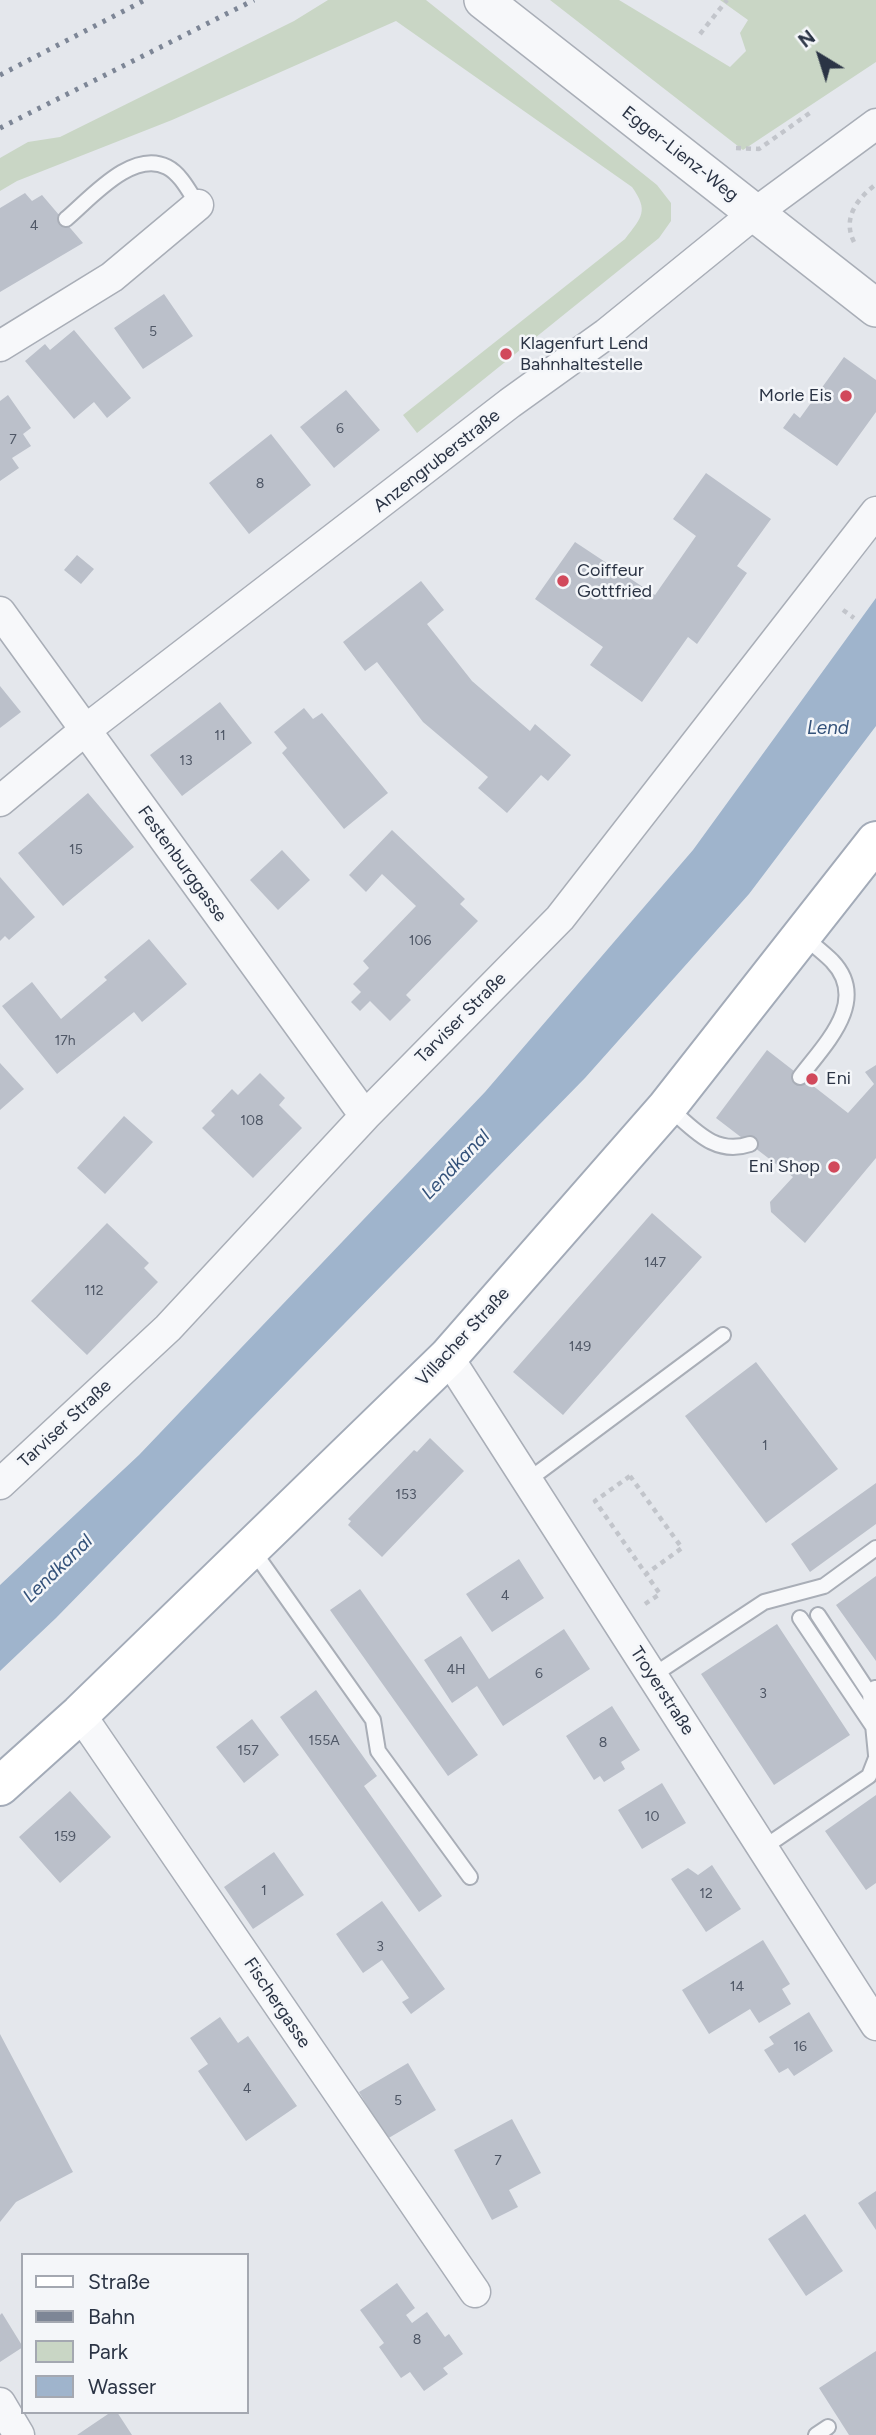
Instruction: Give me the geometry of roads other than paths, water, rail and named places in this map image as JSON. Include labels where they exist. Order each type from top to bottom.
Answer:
[{"type":"main road","name":"Villacher Straße","points":[[0,1786],[80,1714],[448,1357],[667,1107],[802,935],[871,857]]},
{"type":"street","name":"Egger-Lienz-Weg","points":[[483,0],[876,308]]},
{"type":"street","name":"Anzengruberstraße","points":[[0,801],[84,731],[510,403],[606,334],[755,213],[876,124]]},
{"type":"street","points":[[0,346],[112,277],[198,205]]},
{"type":"street","name":"Tarviser Straße","points":[[0,1484],[168,1328],[365,1116],[559,918],[876,512]]},
{"type":"street","name":"Festenburggasse","points":[[0,612],[365,1116]]},
{"type":"street","name":"Troyerstraße","points":[[448,1357],[876,2025]]},
{"type":"street","name":"Fischergasse","points":[[80,1714],[475,2292]]},
{"type":"street","points":[[0,2403],[19,2435]]},
{"type":"lane","points":[[65,219],[127,169],[141,163],[167,166],[177,174],[198,205]]},
{"type":"lane","points":[[800,1077],[841,1023],[848,994],[834,963],[802,935]]},
{"type":"lane","points":[[667,1107],[713,1146],[735,1149],[750,1144]]},
{"type":"lane","points":[[527,1481],[723,1335]]},
{"type":"lane","points":[[252,1548],[373,1720],[378,1751],[470,1877]]},
{"type":"lane","points":[[652,1676],[764,1602],[824,1586],[876,1548]]},
{"type":"lane","points":[[762,1848],[869,1776],[876,1756],[872,1725],[873,1690],[818,1615]]},
{"type":"lane","points":[[800,1618],[872,1725]]},
{"type":"water","name":"Lend","points":[[876,598],[876,726],[749,894],[585,1078],[56,1618],[0,1671],[0,1585],[139,1455],[485,1092],[693,850]]},
{"type":"railway","points":[[0,75],[145,0]]},
{"type":"railway","points":[[0,128],[254,0]]},
{"type":"place","name":"Klagenfurt Lend Bahnhaltestelle","points":[[506,354]]},
{"type":"place","name":"Morle Eis","points":[[846,396]]},
{"type":"place","name":"Coiffeur Gottfried","points":[[563,581]]},
{"type":"place","name":"Eni","points":[[812,1079]]},
{"type":"place","name":"Eni Shop","points":[[834,1167]]},
{"type":"water label","name":"Lendkanal","points":[[456,1165]]},
{"type":"water label","name":"Lendkanal","points":[[58,1569]]}]
